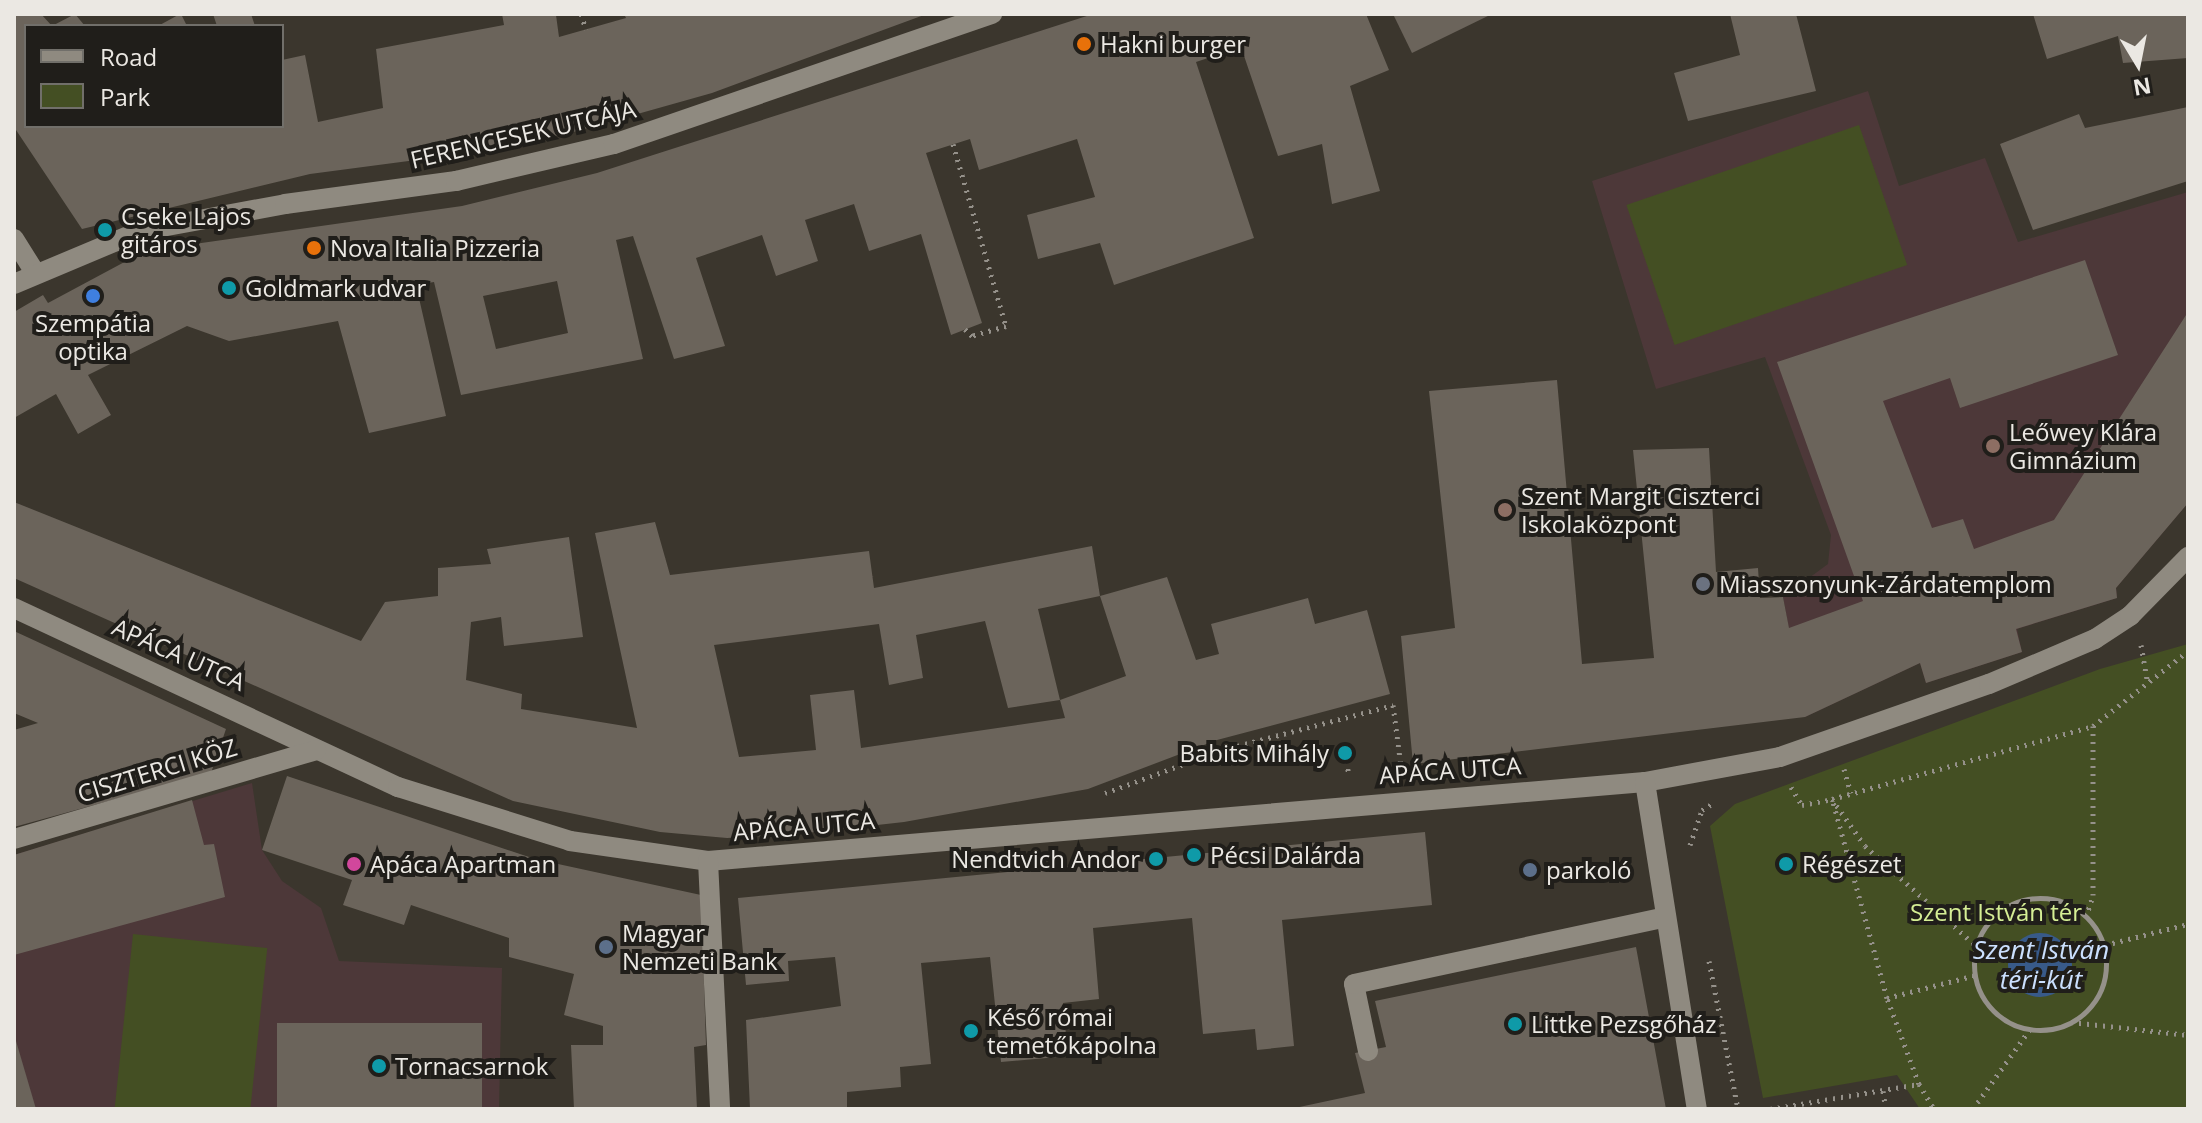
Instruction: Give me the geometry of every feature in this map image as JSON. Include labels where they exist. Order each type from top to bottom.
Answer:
[{"type":"street","name":"FERENCESEK UTCÁJA","points":[[14,284],[140,231],[285,204],[456,181],[614,144],[992,14]]},
{"type":"street","points":[[14,239],[35,273]]},
{"type":"street","points":[[1697,1109],[1645,782],[1780,757],[1989,684],[2095,639],[2130,616],[2188,557]]},
{"type":"street","name":"APÁCA UTCA","points":[[14,608],[233,706],[316,750],[398,787],[570,841],[708,861],[1645,782]]},
{"type":"street","name":"CISZTERCI KÖZ","points":[[14,839],[316,750]]},
{"type":"street","points":[[708,861],[720,1109]]},
{"type":"street","points":[[1368,1051],[1354,984],[1666,917]]},
{"type":"path","points":[[581,14],[586,29]]},
{"type":"path","points":[[953,144],[1006,326],[972,336],[965,329]]},
{"type":"path","points":[[2141,651],[2147,680]]},
{"type":"path","points":[[1780,757],[1802,805],[1832,799],[2093,726],[2147,680],[2188,651]]},
{"type":"path","points":[[1093,797],[1222,750],[1393,705],[1403,782]]},
{"type":"path","points":[[2086,917],[2093,895],[2093,726]]},
{"type":"path","points":[[1345,753],[1350,787]]},
{"type":"path","points":[[1840,753],[1851,793]]},
{"type":"path","points":[[1688,853],[1702,810],[1728,795]]},
{"type":"path","points":[[1832,799],[1865,846],[1976,946]]},
{"type":"path","points":[[1832,799],[1887,998],[1919,1084],[1934,1109]]},
{"type":"path","points":[[2070,1022],[2100,992],[2105,945],[2086,917],[2055,899],[2016,902],[1983,929],[1976,946],[1976,975],[1990,1007],[2030,1029],[2070,1022],[2188,1035]]},
{"type":"path","points":[[2105,945],[2188,924]]},
{"type":"path","points":[[1709,958],[1738,1109]]},
{"type":"path","points":[[1887,998],[1976,975]]},
{"type":"path","points":[[1973,1109],[2030,1029]]},
{"type":"path","points":[[1770,1109],[1919,1084]]},
{"type":"path","points":[[1883,1091],[1886,1109]]},
{"type":"shaded area","name":"Leőwey Klára Gimnázium","points":[[1868,91],[1899,186],[1985,158],[2018,242],[2188,192],[2188,503],[2116,588],[2117,598],[2017,629],[2022,652],[1926,683],[1920,663],[1805,717],[1783,597],[1828,564],[1831,535],[1765,357],[1656,389],[1592,181]]},
{"type":"shaded area","points":[[252,783],[262,850],[282,881],[321,908],[339,961],[502,968],[499,1109],[14,1109],[14,855]]},
{"type":"green space","points":[[1859,125],[1907,265],[1675,345],[1626,205]]},
{"type":"green space","name":"Szent István tér","points":[[2188,644],[2188,1109],[1920,1109],[1897,1075],[1763,1098],[1710,826],[1735,804],[2100,669]]},
{"type":"green space","points":[[133,934],[267,948],[250,1109],[115,1109]]},
{"type":"water","name":"Szent István téri-kút","points":[[2040,933],[2058,939],[2066,947],[2072,965],[2066,983],[2058,991],[2040,997],[2022,991],[2014,983],[2008,965],[2014,947],[2022,939]]},
{"type":"building","points":[[14,14],[41,14],[50,24],[24,24],[24,128],[284,128],[284,60],[305,55],[318,122],[383,108],[376,49],[504,25],[502,14],[556,15],[559,37],[626,18],[624,14],[924,15],[712,93],[577,131],[492,150],[310,174],[82,229],[14,127]]},
{"type":"building","points":[[75,14],[83,24],[56,24]]},
{"type":"building","points":[[180,14],[186,24],[162,24]]},
{"type":"building","points":[[213,14],[251,14],[254,24],[216,24]]},
{"type":"building","points":[[1093,14],[1366,14],[1389,70],[1350,86],[1380,191],[1332,204],[1322,144],[1278,156],[1241,47],[1196,62],[1254,238],[1114,285],[1100,243],[1038,259],[1027,215],[1095,197],[1077,139],[979,170],[970,139],[926,153],[982,323],[951,335],[921,234],[869,251],[854,204],[805,220],[818,261],[776,276],[762,235],[696,258],[725,346],[674,359],[633,236],[616,240],[643,359],[461,395],[434,282],[416,285],[446,416],[369,433],[338,321],[229,341],[187,326],[88,375],[111,415],[78,434],[56,394],[14,418],[14,312],[43,295],[48,303],[145,251],[462,206],[597,173]],"holes":[[[557,281],[568,333],[496,349],[483,296]]]},
{"type":"building","points":[[1393,14],[1492,14],[1412,53]]},
{"type":"building","points":[[1730,14],[1796,14],[1816,91],[1688,121],[1674,73],[1740,55]]},
{"type":"building","points":[[2033,14],[2188,14],[2188,58],[2123,63],[2118,36],[2047,59]]},
{"type":"building","points":[[2188,107],[2188,181],[2033,230],[2000,144],[2079,114],[2085,128]]},
{"type":"building","points":[[2085,260],[2118,355],[1960,408],[1950,378],[1883,401],[1932,528],[1963,519],[1974,549],[2054,520],[2188,312],[2188,503],[2116,588],[2117,598],[2016,629],[2022,652],[1926,683],[1920,663],[1805,717],[1413,764],[1401,636],[1455,628],[1429,391],[1557,380],[1582,664],[1654,658],[1633,450],[1709,448],[1716,572],[1758,568],[1760,598],[1783,597],[1789,628],[1863,601],[1777,362]]},
{"type":"building","points":[[14,502],[361,641],[385,602],[438,596],[438,568],[491,564],[487,549],[569,537],[583,637],[504,646],[501,617],[471,622],[466,680],[522,694],[521,709],[637,728],[595,533],[655,522],[670,575],[869,551],[874,588],[1092,546],[1100,596],[1167,577],[1196,660],[1219,654],[1211,624],[1308,598],[1315,624],[1367,610],[1390,694],[1217,740],[1088,789],[904,822],[727,838],[660,832],[513,801],[14,578]],"holes":[[[1100,596],[1126,676],[1060,700],[1038,609]],[[985,621],[1008,708],[1060,700],[1065,718],[861,748],[854,690],[810,695],[816,750],[739,757],[714,645],[879,624],[889,685],[923,678],[916,635]]]},
{"type":"building","points":[[14,631],[226,729],[211,773],[14,827],[14,730],[38,723],[14,713]]},
{"type":"building","points":[[287,776],[535,859],[701,895],[706,1045],[694,1047],[697,1109],[574,1109],[571,1045],[603,1045],[603,1026],[564,1015],[574,974],[509,957],[509,938],[411,905],[404,925],[343,905],[352,880],[262,850]]},
{"type":"building","points":[[192,800],[204,845],[214,844],[225,897],[14,955],[14,855]]},
{"type":"building","points":[[1425,832],[1432,905],[1282,920],[1294,1046],[1257,1050],[1255,1029],[1203,1034],[1192,918],[1093,928],[1099,999],[1063,1003],[1068,1056],[1001,1062],[990,957],[921,963],[931,1064],[900,1067],[901,1087],[847,1092],[847,1109],[750,1109],[746,1020],[841,1006],[835,957],[788,961],[789,981],[746,985],[738,898]]},
{"type":"building","name":"Littke Pezsgőház","points":[[1636,947],[1666,1109],[1290,1109],[1365,1093],[1355,1053],[1386,1047],[1375,1001]]},
{"type":"building","name":"Tornacsarnok","points":[[277,1023],[482,1023],[482,1109],[277,1109]]},
{"type":"building","points":[[16,1041],[36,1109],[14,1109]]},
{"type":"place","name":"Hakni burger","points":[[1084,44]]},
{"type":"place","name":"Cseke Lajos gitáros","points":[[105,230]]},
{"type":"place","name":"Nova Italia Pizzeria","points":[[314,248]]},
{"type":"place","name":"Goldmark udvar","points":[[229,288]]},
{"type":"place","name":"Szempátia optika","points":[[93,296]]},
{"type":"place","name":"Leőwey Klára Gimnázium","points":[[1993,446]]},
{"type":"place","name":"Szent Margit Ciszterci Iskolaközpont","points":[[1505,510]]},
{"type":"place","name":"Miasszonyunk-Zárdatemplom","points":[[1703,584]]},
{"type":"place","name":"Babits Mihály","points":[[1345,753]]},
{"type":"place","name":"Pécsi Dalárda","points":[[1194,855]]},
{"type":"place","name":"Nendtvich Andor","points":[[1156,859]]},
{"type":"place","name":"Apáca Apartman","points":[[354,864]]},
{"type":"place","name":"Régészet","points":[[1786,864]]},
{"type":"place","name":"parkoló","points":[[1530,870]]},
{"type":"place","name":"Magyar Nemzeti Bank","points":[[606,947]]},
{"type":"place","name":"Littke Pezsgőház","points":[[1515,1024]]},
{"type":"place","name":"Késő római temetőkápolna","points":[[971,1031]]},
{"type":"place","name":"Tornacsarnok","points":[[379,1066]]}]
